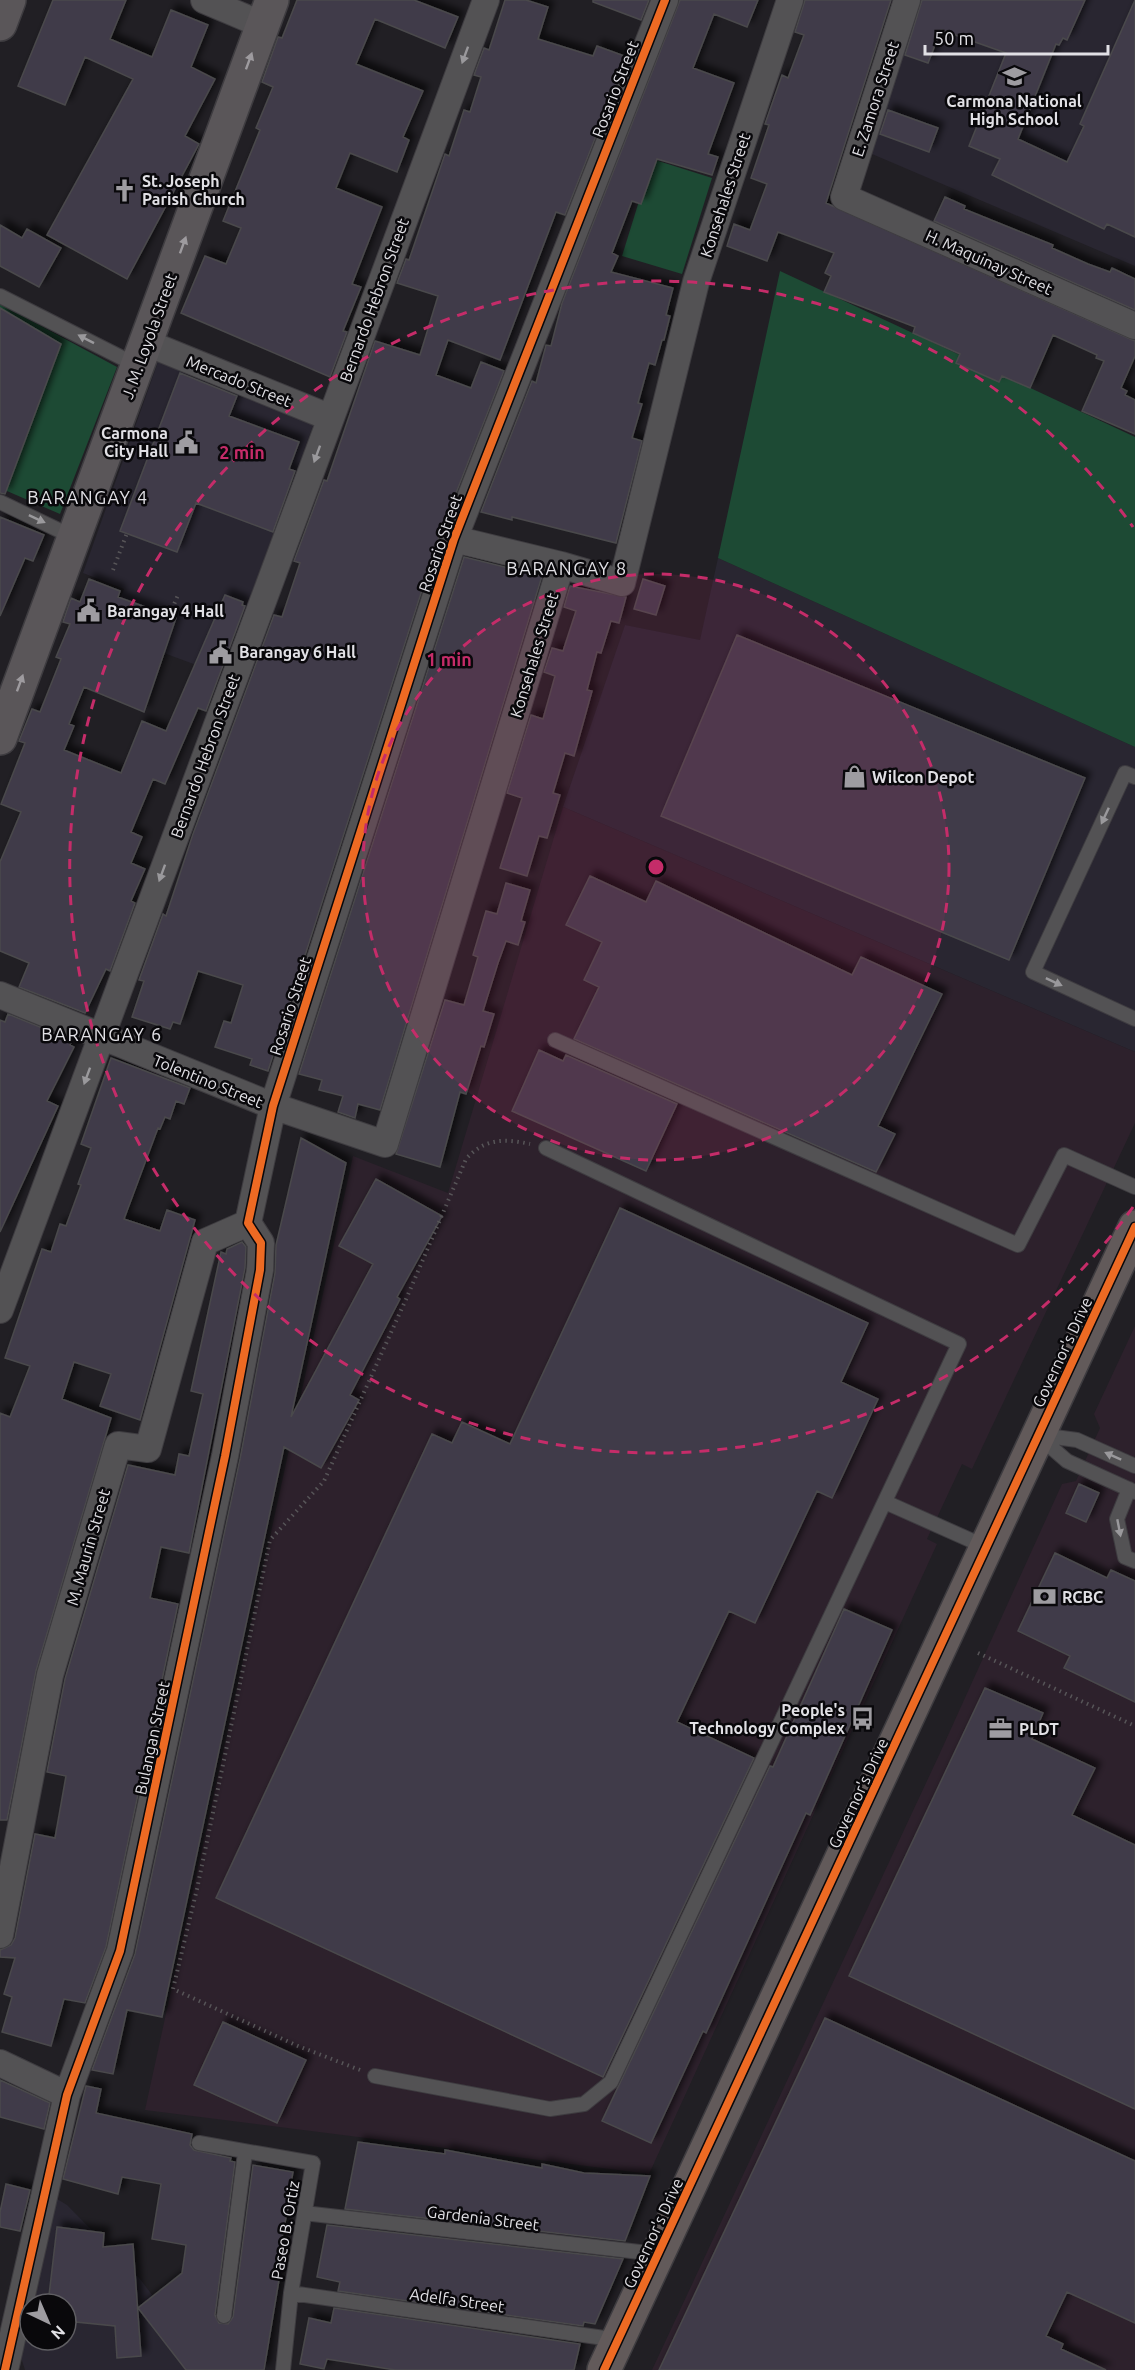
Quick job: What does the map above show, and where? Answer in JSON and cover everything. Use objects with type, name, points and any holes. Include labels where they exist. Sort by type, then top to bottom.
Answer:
[{"type":"highway","name":"Governor's Drive","points":[[604,2370],[1135,1227]]},
{"type":"main road","points":[[0,24],[9,0]]},
{"type":"main road","name":"J. M. Loyola Street","points":[[0,738],[73,537],[143,355],[267,12]]},
{"type":"street","points":[[204,0],[267,12]]},
{"type":"street","name":"Bernardo Hebron Street","points":[[0,1310],[486,0]]},
{"type":"street","name":"Rosario Street","points":[[273,1106],[454,539],[665,0]]},
{"type":"street","name":"Konsehales Street","points":[[385,1144],[561,565],[622,583],[696,282],[790,0]]},
{"type":"street","name":"E. Zamora Street","points":[[844,197],[907,0]]},
{"type":"street","name":"H. Maquinay Street","points":[[844,197],[1135,326]]},
{"type":"street","name":"Mercado Street","points":[[143,355],[331,418]]},
{"type":"street","points":[[454,539],[561,565]]},
{"type":"street","name":"Tolentino Street","points":[[0,995],[273,1106],[385,1144]]},
{"type":"street","points":[[249,1222],[273,1106]]},
{"type":"street","name":"M. Maurin Street","points":[[0,1935],[50,1675],[118,1445],[148,1449],[205,1242],[249,1222]]},
{"type":"street","name":"Bulangan Street","points":[[4,2370],[66,2096],[120,1951],[218,1490],[260,1270],[261,1243],[249,1222]]},
{"type":"street","points":[[0,2063],[66,2096]]},
{"type":"lane","name":"Mercado Street","points":[[0,296],[143,355]]},
{"type":"lane","points":[[0,502],[73,537]]},
{"type":"lane","points":[[1135,777],[1125,773],[1034,972],[1135,1019]]},
{"type":"lane","points":[[555,1040],[1018,1245],[1064,1155],[1135,1187]]},
{"type":"lane","points":[[375,2076],[550,2109],[584,2104],[611,2082],[959,1344],[546,1148]]},
{"type":"lane","points":[[1037,1435],[1077,1440],[1135,1466]]},
{"type":"lane","points":[[1037,1435],[1067,1461],[1132,1491],[1117,1518],[1125,1557],[1135,1561]]},
{"type":"lane","points":[[885,1502],[986,1547]]},
{"type":"lane","name":"Paseo B. Ortiz","points":[[199,2143],[244,2154],[313,2163],[291,2293],[283,2370]]},
{"type":"lane","points":[[224,2316],[244,2154]]},
{"type":"lane","name":"Gardenia Street","points":[[304,2213],[658,2254]]},
{"type":"lane","name":"Adelfa Street","points":[[291,2293],[618,2340]]},
{"type":"path","points":[[113,570],[127,533]]},
{"type":"path","points":[[172,609],[178,595]]},
{"type":"path","points":[[375,2076],[298,2046],[173,1989],[200,1877],[270,1540],[324,1481],[408,1297],[466,1159],[477,1147],[492,1141],[513,1140],[546,1148]]},
{"type":"path","points":[[978,1653],[1135,1726]]},
{"type":"shaded area","name":"Carmona National High School","points":[[920,0],[1135,0],[1135,266],[865,151]]},
{"type":"shaded area","points":[[158,362],[314,423],[236,635],[214,627],[199,666],[107,632],[124,589],[83,573]]},
{"type":"shaded area","name":"Wilcon Depot","points":[[718,558],[1135,747],[1135,1052],[563,807],[625,625],[700,640]]},
{"type":"shaded area","points":[[563,807],[1135,1052],[1135,1123],[972,1469],[962,1464],[927,1539],[937,1544],[649,2174],[145,2110],[353,1156],[448,1193]]},
{"type":"shaded area","points":[[1135,1326],[1135,2370],[652,2370],[940,1753],[1062,1484],[1076,1481],[1100,1428],[1094,1414]]},
{"type":"shaded area","points":[[49,2194],[67,2205],[140,2279],[209,2370],[25,2370],[19,2352],[78,2352],[78,2292],[30,2292]]},
{"type":"green space","points":[[652,159],[712,178],[682,274],[622,256]]},
{"type":"green space","points":[[780,271],[1135,437],[1135,747],[718,558]]},
{"type":"green space","points":[[0,304],[117,367],[60,514],[0,488]]},
{"type":"building","points":[[53,0],[126,0],[110,39],[152,57],[171,10],[208,25],[191,67],[215,79],[185,136],[199,144],[127,279],[47,235],[133,79],[85,57],[65,105],[18,86]]},
{"type":"building","points":[[297,0],[414,0],[458,17],[445,48],[375,19],[356,64],[423,91],[403,137],[409,140],[397,172],[350,153],[336,188],[382,207],[352,284],[361,287],[343,331],[347,332],[330,377],[181,313],[205,256],[226,264],[241,228],[223,221],[260,130],[256,128],[273,87],[262,82],[278,37],[282,38]]},
{"type":"building","points":[[505,0],[526,0],[548,7],[538,39],[593,56],[597,46],[627,57],[565,215],[556,212],[500,360],[448,340],[436,375],[471,388],[481,362],[504,371],[440,534],[268,1071],[250,1065],[252,1059],[215,1047],[224,1021],[231,1023],[243,985],[198,971],[180,1024],[173,1022],[170,1029],[132,1017],[144,981],[139,980],[163,914],[166,916],[193,834],[274,615],[282,617],[300,563],[294,561],[324,480],[327,481],[375,341],[420,355],[438,296],[397,283],[406,259],[409,260],[445,154],[449,156],[464,110],[470,112],[481,77],[474,75],[484,48],[489,50]]},
{"type":"building","points":[[593,0],[649,0],[641,20],[593,2]]},
{"type":"building","points":[[680,0],[758,0],[747,27],[714,14],[693,68],[734,83],[708,154],[718,157],[712,175],[657,159],[641,204],[632,201],[612,253],[618,256],[611,272],[673,288],[666,315],[670,316],[664,340],[662,340],[655,365],[649,363],[638,403],[642,404],[632,438],[642,441],[616,543],[512,517],[512,520],[481,512],[532,381],[536,383],[546,345],[551,346],[562,303]]},
{"type":"building","points":[[805,0],[891,0],[826,203],[1135,341],[1135,356],[1121,388],[1127,391],[1125,395],[1135,400],[1135,434],[1082,411],[1104,361],[1096,358],[1097,355],[1053,335],[1030,388],[1002,376],[999,382],[956,363],[960,354],[913,333],[915,327],[824,292],[831,276],[825,273],[834,253],[778,232],[767,261],[727,246],[734,224],[750,230],[767,184],[751,178],[769,125],[765,124],[782,75],[788,78],[804,35],[795,32]]},
{"type":"building","points":[[922,0],[1085,0],[1067,40],[1063,38],[1059,45],[1056,44],[1018,139],[1067,162],[1084,126],[1080,124],[1135,0],[1135,237],[1107,224],[1104,229],[992,175],[1000,159],[969,146],[1006,53],[941,30],[928,63],[905,55]]},
{"type":"building","points":[[888,110],[938,128],[929,152],[880,134]]},
{"type":"building","points":[[945,197],[965,206],[964,209],[1053,245],[1052,248],[1088,264],[1110,272],[1112,268],[1135,279],[1135,310],[934,221]]},
{"type":"building","points":[[0,225],[22,238],[27,229],[61,248],[39,287],[0,266]]},
{"type":"building","points":[[0,308],[61,344],[5,494],[0,493]]},
{"type":"building","points":[[180,373],[237,396],[229,416],[299,442],[289,469],[295,471],[273,532],[196,503],[177,552],[120,531]]},
{"type":"building","points":[[0,517],[44,535],[33,561],[25,558],[0,616]]},
{"type":"building","points":[[464,557],[542,576],[380,1110],[358,1104],[355,1118],[338,1112],[343,1096],[319,1090],[322,1080],[299,1074]]},
{"type":"building","points":[[89,579],[120,591],[118,597],[176,618],[144,712],[84,687],[69,724],[74,726],[64,750],[121,773],[142,721],[166,731],[225,595],[243,602],[242,605],[245,606],[206,711],[198,708],[165,784],[153,779],[131,832],[142,837],[131,863],[145,869],[131,901],[135,903],[110,971],[106,969],[85,1013],[19,987],[29,963],[0,951],[0,862],[21,812],[1,804],[25,743],[19,741],[32,709],[40,712],[61,659],[56,657],[70,624],[63,622],[71,598],[80,602]]},
{"type":"building","points":[[643,579],[665,586],[656,615],[634,609]]},
{"type":"building","points":[[570,586],[626,597],[619,623],[611,621],[601,653],[597,652],[587,690],[592,691],[574,756],[565,753],[553,793],[560,795],[547,838],[539,836],[527,876],[500,868],[522,798],[507,793],[531,715],[543,719],[555,676],[544,672],[552,648],[563,651],[576,611],[564,607]]},
{"type":"building","points":[[737,635],[1085,778],[1009,960],[661,816]]},
{"type":"building","points":[[590,876],[646,902],[656,881],[852,975],[861,957],[942,994],[878,1126],[895,1134],[876,1172],[574,1039],[599,987],[584,980],[602,942],[566,925]]},
{"type":"building","points":[[506,883],[530,890],[521,921],[525,922],[518,945],[506,941],[498,963],[483,1011],[494,1014],[466,1094],[460,1092],[440,1167],[396,1154],[445,1000],[464,1005],[478,957],[473,955],[486,911],[497,914]]},
{"type":"building","points":[[8,1014],[72,1040],[70,1045],[74,1047],[47,1101],[58,1106],[0,1232],[0,1020],[5,1022]]},
{"type":"building","points":[[539,1050],[563,1061],[566,1055],[677,1104],[646,1171],[512,1111]]},
{"type":"building","points":[[111,1058],[190,1088],[184,1104],[176,1101],[170,1119],[165,1117],[160,1129],[158,1128],[124,1219],[160,1231],[167,1210],[195,1220],[140,1420],[100,1406],[111,1374],[74,1362],[62,1399],[111,1418],[36,1671],[7,1820],[0,1820],[0,1413],[10,1417],[30,1366],[5,1358],[42,1249],[51,1252],[60,1224],[66,1226],[81,1185],[78,1184],[91,1148],[81,1144]]},
{"type":"building","points":[[301,1138],[346,1163],[291,1417],[373,1264],[339,1246],[376,1179],[442,1216],[397,1297],[400,1299],[350,1395],[359,1400],[321,1468],[284,1447],[162,2017],[127,2010],[113,2074],[92,2070],[135,1954],[240,1459],[275,1273],[276,1245]]},
{"type":"building","points":[[620,1208],[868,1323],[841,1382],[878,1399],[832,1498],[817,1491],[755,1623],[729,1611],[677,1722],[754,1758],[603,2077],[216,1898],[432,1434],[452,1443],[462,1422],[510,1444]]},
{"type":"building","points":[[242,1242],[246,1247],[245,1268],[189,1553],[161,1547],[150,1598],[178,1604],[106,1947],[85,2003],[64,1999],[51,2046],[2,2032],[12,1997],[4,1994],[15,1958],[0,1957],[0,1950],[11,1945],[15,1938],[35,1834],[55,1838],[66,1776],[47,1772],[65,1679],[128,1465],[175,1475],[179,1454],[189,1456],[203,1394],[191,1391],[221,1252],[226,1254],[227,1249]]},
{"type":"building","points":[[1079,1484],[1099,1493],[1086,1522],[1066,1513]]},
{"type":"building","points":[[1055,1553],[1107,1578],[1111,1570],[1135,1581],[1135,1702],[1064,1668],[1070,1656],[1018,1631]]},
{"type":"building","points":[[844,1609],[892,1630],[810,1815],[806,1813],[706,2033],[703,2031],[651,2143],[602,2121],[770,1766],[773,1767]]},
{"type":"building","points":[[985,1688],[1043,1713],[1032,1739],[1095,1768],[1072,1815],[1135,1845],[1135,2109],[849,1976]]},
{"type":"building","points":[[825,2018],[1135,2161],[1135,2323],[1067,2292],[1046,2336],[1063,2344],[1061,2349],[1106,2370],[659,2370]]},
{"type":"building","points":[[223,2022],[306,2060],[277,2123],[194,2085]]},
{"type":"building","points":[[0,2080],[50,2103],[44,2129],[0,2117]]},
{"type":"building","points":[[86,2086],[101,2089],[96,2113],[192,2134],[190,2145],[194,2150],[231,2158],[230,2161],[235,2162],[215,2315],[219,2323],[228,2324],[233,2317],[253,2165],[293,2172],[276,2267],[281,2268],[264,2370],[186,2370],[138,2308],[182,2273],[186,2245],[152,2239],[161,2184],[122,2177],[118,2194],[63,2179]]},
{"type":"building","points":[[358,2142],[445,2154],[445,2150],[542,2168],[542,2164],[584,2173],[650,2176],[625,2241],[345,2209]]},
{"type":"building","points":[[6,2184],[30,2190],[20,2231],[0,2227],[0,2212]]},
{"type":"building","points":[[327,2225],[623,2259],[595,2324],[584,2322],[583,2326],[338,2291],[340,2282],[317,2277]]},
{"type":"building","points":[[57,2227],[104,2233],[103,2247],[133,2244],[141,2356],[117,2358],[115,2326],[78,2322],[78,2292],[49,2292]]},
{"type":"building","points":[[334,2308],[580,2344],[574,2370],[395,2370],[327,2359],[324,2369],[300,2364],[309,2318],[331,2323]]},
{"type":"cycle path","points":[[5,2370],[67,2095],[120,1951],[225,1456],[260,1270],[261,1243],[248,1223],[273,1106],[454,539],[665,0]]},
{"type":"cycle path","points":[[604,2370],[1135,1227]]},
{"type":"place","name":"Carmona National High School","points":[[1014,76]]},
{"type":"place","name":"St. Joseph Parish Church","points":[[124,190]]},
{"type":"place","name":"Carmona City Hall","points":[[186,442]]},
{"type":"place","name":"Barangay 4 Hall","points":[[89,611]]},
{"type":"place","name":"Barangay 6 Hall","points":[[221,652]]},
{"type":"place","name":"Wilcon Depot","points":[[854,777]]},
{"type":"place","name":"RCBC","points":[[1044,1597]]},
{"type":"place","name":"People's Technology Complex","points":[[863,1719]]},
{"type":"place","name":"PLDT","points":[[1001,1729]]},
{"type":"district","name":"BARANGAY 4","points":[[88,498]]},
{"type":"district","name":"BARANGAY 8","points":[[567,569]]},
{"type":"district","name":"BARANGAY 6","points":[[102,1035]]}]
